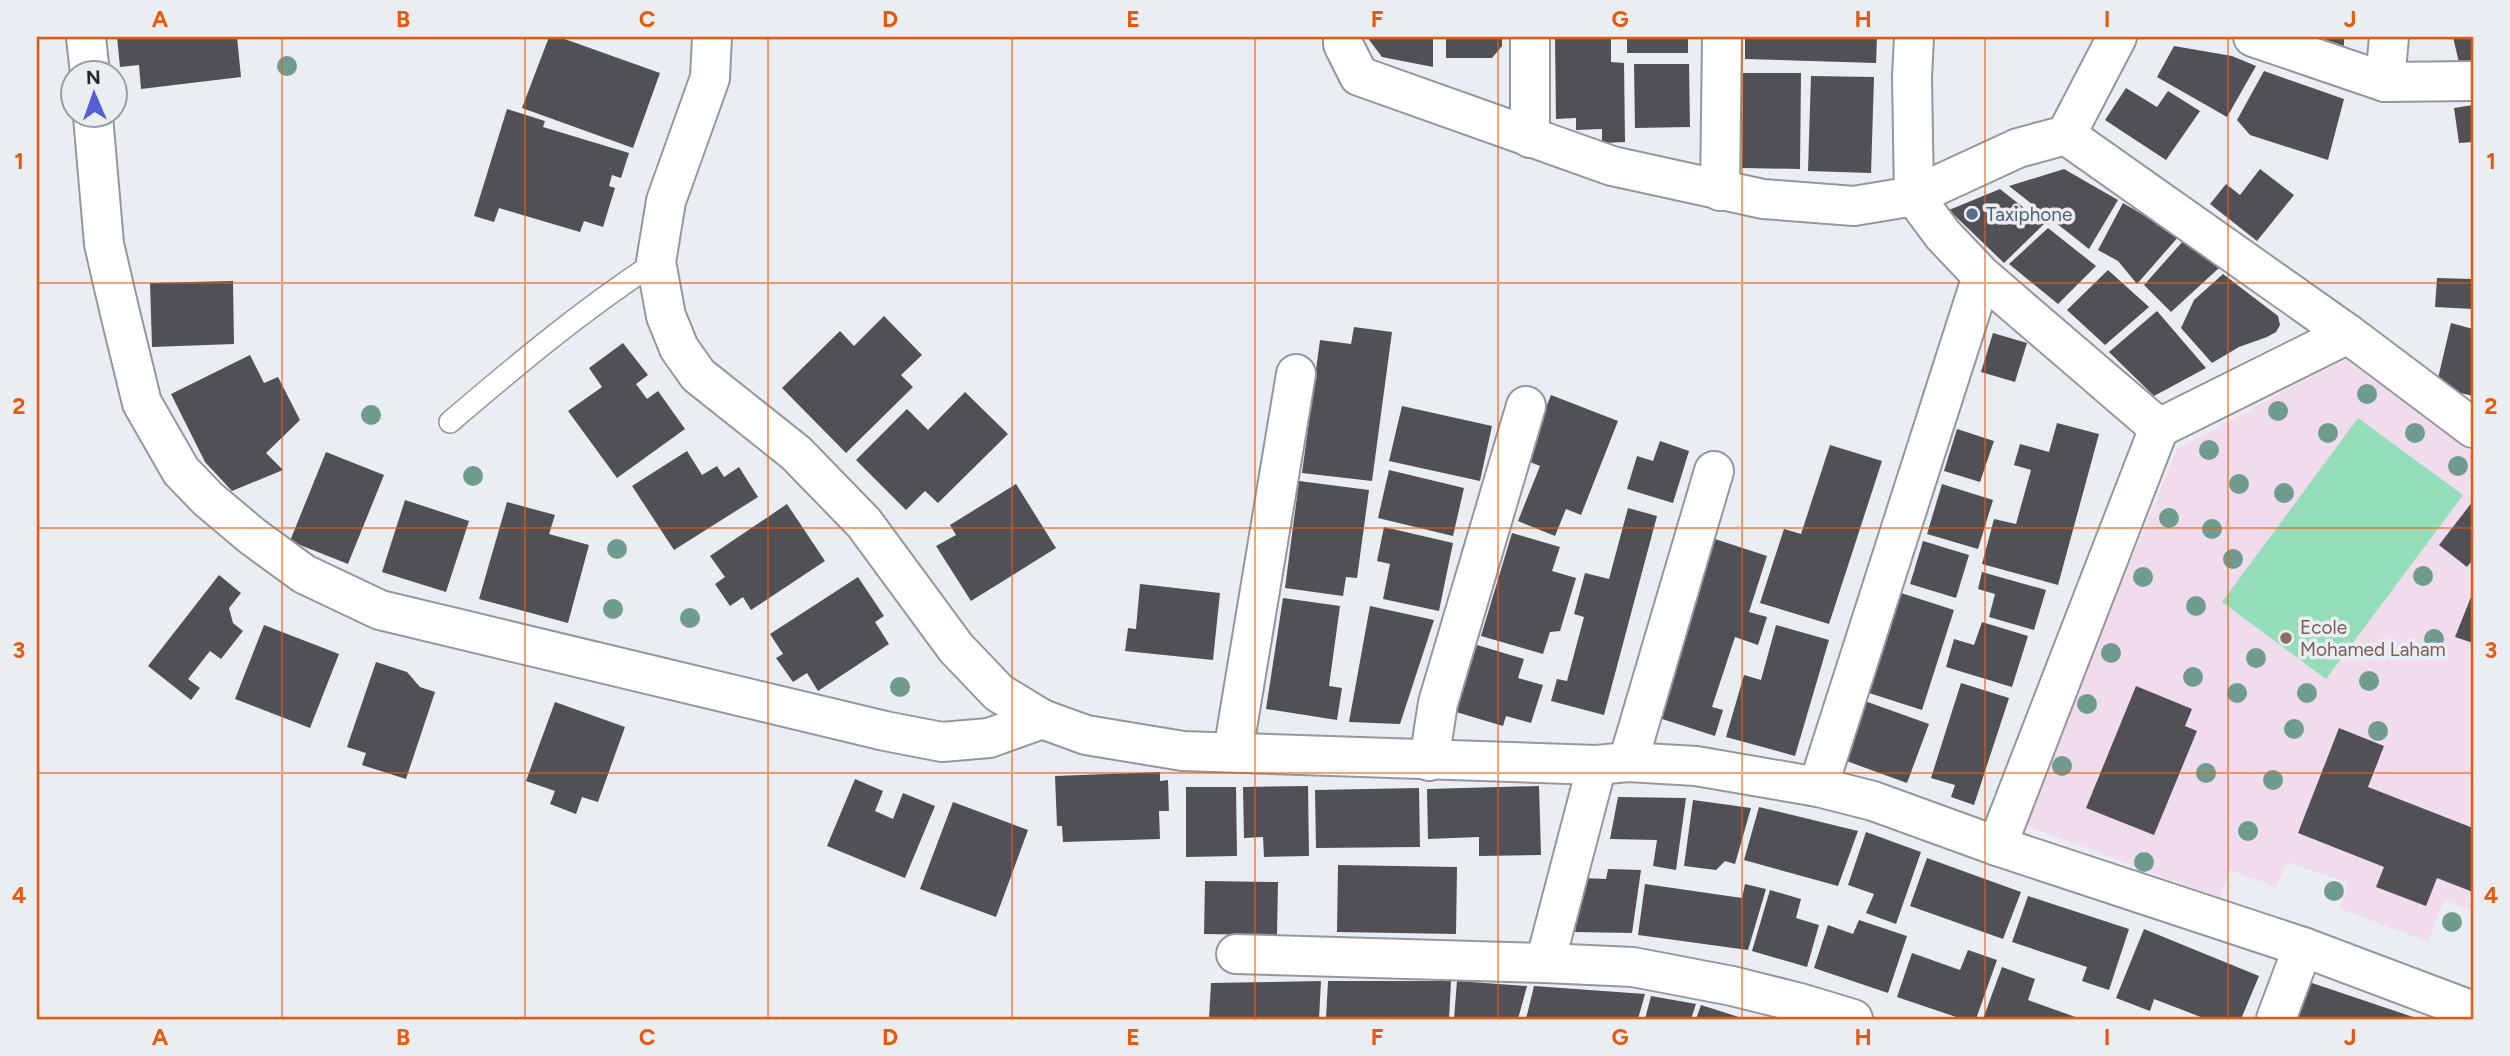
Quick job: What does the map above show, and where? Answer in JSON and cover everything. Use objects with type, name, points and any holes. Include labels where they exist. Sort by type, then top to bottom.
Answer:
[{"type":"street","points":[[86,37],[88,60]]},
{"type":"street","points":[[712,37],[710,78],[666,201],[656,262],[666,316],[679,348],[698,375],[796,453],[864,523],[956,648],[999,693],[1042,719],[1086,735],[1183,751],[1429,761],[1696,766],[1818,787],[1873,801],[1997,846],[2303,947],[2473,1011]]},
{"type":"street","points":[[1343,37],[1343,44],[1359,76],[1612,166],[1763,199],[1854,206],[1914,196],[2018,148],[2066,135],[2117,37]]},
{"type":"street","points":[[1530,37],[1530,138]]},
{"type":"street","points":[[1720,191],[1723,37]]},
{"type":"street","points":[[1914,37],[1914,196],[1943,235],[1982,276],[2159,428]]},
{"type":"street","points":[[2253,37],[2385,82],[2473,81]]},
{"type":"street","points":[[2385,82],[2389,37]]},
{"type":"street","points":[[94,130],[104,244],[142,403],[181,471],[208,499],[252,536],[304,574],[380,610],[659,678],[942,742],[989,738],[1042,719]]},
{"type":"street","points":[[2066,135],[2348,334],[2473,428]]},
{"type":"street","points":[[1818,787],[1982,276]]},
{"type":"street","points":[[1997,846],[2159,428],[2348,334]]},
{"type":"street","points":[[1233,752],[1296,374]]},
{"type":"street","points":[[1429,761],[1438,704],[1525,406]]},
{"type":"street","points":[[1545,963],[1714,471]]},
{"type":"street","points":[[2276,1019],[2303,947]]},
{"type":"street","points":[[1236,954],[1633,967],[1732,985],[1853,1019]]},
{"type":"lane","points":[[450,422],[598,300],[656,262]]},
{"type":"shaded area","name":"Ecole Mohamed Laham","points":[[2345,359],[2473,453],[2473,911],[2444,900],[2428,942],[2339,908],[2348,883],[2287,862],[2276,887],[2230,870],[2220,898],[2022,824],[2177,449]]},
{"type":"green space","points":[[2358,418],[2463,495],[2326,679],[2222,602]]},
{"type":"building","points":[[117,37],[237,37],[241,77],[141,89],[139,65],[130,66],[130,60],[119,60]]},
{"type":"building","points":[[549,37],[559,37],[660,73],[633,148],[522,108]]},
{"type":"building","points":[[1367,37],[1433,37],[1433,67],[1382,57]]},
{"type":"building","points":[[1446,37],[1502,37],[1502,46],[1492,58],[1446,58]]},
{"type":"building","points":[[1555,37],[1611,37],[1611,62],[1624,63],[1625,142],[1602,143],[1602,129],[1576,130],[1576,118],[1556,119]]},
{"type":"building","points":[[1627,37],[1688,37],[1688,53],[1627,53]]},
{"type":"building","points":[[1745,37],[1877,37],[1876,63],[1745,59]]},
{"type":"building","points":[[2318,37],[2344,37],[2344,46]]},
{"type":"building","points":[[2453,37],[2473,37],[2473,64],[2460,67]]},
{"type":"building","points":[[2174,46],[2232,56],[2256,66],[2227,117],[2157,77]]},
{"type":"building","points":[[1634,64],[1689,64],[1690,127],[1635,128]]},
{"type":"building","points":[[2264,71],[2344,99],[2328,160],[2250,135],[2237,120]]},
{"type":"building","points":[[1743,73],[1801,73],[1800,169],[1742,168]]},
{"type":"building","points":[[1811,76],[1874,77],[1871,173],[1808,171]]},
{"type":"building","points":[[2126,88],[2157,107],[2168,91],[2200,111],[2166,160],[2105,120]]},
{"type":"building","points":[[2473,105],[2473,142],[2459,143],[2454,108]]},
{"type":"building","points":[[507,109],[545,121],[543,127],[629,153],[621,178],[612,175],[609,186],[615,188],[603,227],[584,221],[580,232],[499,208],[494,222],[474,216]]},
{"type":"building","points":[[2064,169],[2118,200],[2089,249],[2009,186]]},
{"type":"building","points":[[2260,169],[2294,195],[2257,241],[2210,204],[2226,184],[2240,195]]},
{"type":"building","points":[[2000,189],[2044,224],[2004,263],[1949,210]]},
{"type":"building","points":[[2123,203],[2179,236],[2137,284],[2118,261],[2098,250]]},
{"type":"building","points":[[2048,228],[2096,266],[2058,304],[2009,264]]},
{"type":"building","points":[[2184,240],[2219,268],[2171,312],[2144,285]]},
{"type":"building","points":[[2108,270],[2149,307],[2105,345],[2067,310]]},
{"type":"building","points":[[2223,274],[2278,316],[2280,325],[2276,332],[2239,347],[2212,363],[2181,328],[2194,300]]},
{"type":"building","points":[[2437,278],[2473,279],[2473,309],[2435,307]]},
{"type":"building","points":[[233,281],[234,344],[152,347],[150,283]]},
{"type":"building","points":[[2157,311],[2206,368],[2154,396],[2109,352]]},
{"type":"building","points":[[884,316],[922,355],[901,375],[913,387],[846,453],[782,388],[840,331],[854,346]]},
{"type":"building","points":[[2451,323],[2473,329],[2473,396],[2436,387]]},
{"type":"building","points":[[1354,327],[1392,332],[1372,481],[1302,473],[1320,340],[1351,344]]},
{"type":"building","points":[[1993,333],[2027,343],[2015,382],[1981,372]]},
{"type":"building","points":[[623,343],[648,375],[636,384],[647,399],[658,391],[685,429],[617,478],[568,411],[602,387],[589,368]]},
{"type":"building","points":[[250,355],[264,383],[278,377],[300,420],[266,453],[283,470],[232,491],[205,462],[171,394]]},
{"type":"building","points":[[965,392],[1008,434],[938,503],[925,491],[906,510],[856,460],[907,409],[928,430]]},
{"type":"building","points":[[1551,395],[1618,421],[1581,515],[1566,509],[1555,536],[1518,521],[1540,466],[1525,460]]},
{"type":"building","points":[[1402,406],[1492,426],[1480,481],[1389,461]]},
{"type":"building","points":[[2057,423],[2099,434],[2058,585],[1982,564],[1994,519],[2016,524],[2031,470],[2014,465],[2020,444],[2049,452]]},
{"type":"building","points":[[1957,429],[1994,441],[1980,482],[1944,471]]},
{"type":"building","points":[[1660,441],[1689,451],[1673,503],[1627,489],[1637,456],[1653,461]]},
{"type":"building","points":[[1830,445],[1882,461],[1829,624],[1760,603],[1784,529],[1801,534]]},
{"type":"building","points":[[687,451],[702,475],[717,466],[724,477],[739,467],[758,497],[674,550],[632,486]]},
{"type":"building","points":[[326,452],[384,475],[348,564],[290,541]]},
{"type":"building","points":[[1389,470],[1464,488],[1453,536],[1378,518]]},
{"type":"building","points":[[1299,481],[1369,490],[1357,578],[1346,577],[1343,596],[1285,588]]},
{"type":"building","points":[[1016,484],[1056,548],[971,601],[936,546],[956,535],[950,525]]},
{"type":"building","points":[[1942,484],[1993,500],[1978,549],[1927,534]]},
{"type":"building","points":[[405,500],[469,521],[446,592],[382,572]]},
{"type":"building","points":[[2473,501],[2473,559],[2467,567],[2439,545]]},
{"type":"building","points":[[507,502],[555,515],[549,534],[589,545],[568,623],[479,599]]},
{"type":"building","points":[[787,504],[825,561],[751,610],[743,597],[730,606],[715,584],[725,577],[710,556]]},
{"type":"building","points":[[1628,508],[1657,516],[1604,715],[1551,701],[1557,679],[1567,681],[1584,617],[1574,614],[1585,573],[1609,579]]},
{"type":"building","points":[[1384,527],[1453,543],[1439,611],[1383,599],[1390,564],[1377,561]]},
{"type":"building","points":[[1512,533],[1560,547],[1552,571],[1576,578],[1560,631],[1550,632],[1543,654],[1481,636]]},
{"type":"building","points":[[1715,539],[1767,556],[1749,612],[1767,617],[1758,645],[1735,637],[1712,707],[1723,710],[1715,736],[1656,717]]},
{"type":"building","points":[[1923,541],[1969,555],[1956,598],[1910,584]]},
{"type":"building","points":[[1982,572],[2046,590],[2034,630],[1989,617],[1995,594],[1978,589]]},
{"type":"building","points":[[219,575],[241,593],[229,608],[233,623],[243,631],[221,659],[210,651],[188,679],[200,688],[191,700],[148,666]]},
{"type":"building","points":[[858,577],[884,616],[875,622],[889,644],[818,691],[807,673],[793,682],[776,658],[783,654],[770,634]]},
{"type":"building","points":[[1140,584],[1220,593],[1213,660],[1125,651],[1128,628],[1136,629]]},
{"type":"building","points":[[2473,592],[2473,643],[2455,637]]},
{"type":"building","points":[[1901,593],[1954,610],[1922,710],[1869,693]]},
{"type":"building","points":[[1283,598],[1340,606],[1329,686],[1342,688],[1337,720],[1266,709]]},
{"type":"building","points":[[1370,606],[1434,620],[1400,724],[1349,722]]},
{"type":"building","points":[[1982,622],[2028,636],[2012,687],[1946,667],[1954,639],[1974,645]]},
{"type":"building","points":[[264,625],[339,654],[310,728],[235,699]]},
{"type":"building","points":[[1776,625],[1829,640],[1795,756],[1726,737],[1744,675],[1761,680]]},
{"type":"building","points":[[1477,645],[1524,659],[1518,678],[1543,685],[1531,723],[1506,716],[1503,726],[1456,712]]},
{"type":"building","points":[[376,662],[407,672],[420,687],[435,692],[406,779],[362,765],[366,753],[347,747]]},
{"type":"building","points":[[1961,683],[2009,698],[1974,805],[1951,797],[1955,785],[1931,778]]},
{"type":"building","points":[[2136,686],[2192,709],[2185,726],[2197,731],[2154,835],[2086,808]]},
{"type":"building","points":[[1862,700],[1929,724],[1907,783],[1841,759]]},
{"type":"building","points":[[555,702],[625,727],[598,802],[582,797],[576,814],[550,804],[555,791],[526,781]]},
{"type":"building","points":[[2339,728],[2384,746],[2368,787],[2473,828],[2473,892],[2437,878],[2426,906],[2376,887],[2384,867],[2298,833]]},
{"type":"building","points":[[1160,772],[1160,781],[1168,780],[1169,811],[1159,811],[1160,839],[1063,842],[1062,826],[1057,826],[1055,776]]},
{"type":"building","points":[[855,779],[883,791],[875,811],[893,819],[903,793],[935,806],[905,878],[827,846]]},
{"type":"building","points":[[1308,786],[1309,856],[1264,857],[1263,837],[1244,838],[1243,787]]},
{"type":"building","points":[[1539,786],[1541,855],[1479,856],[1479,837],[1428,839],[1427,789]]},
{"type":"building","points":[[1186,787],[1236,787],[1237,856],[1186,857]]},
{"type":"building","points":[[1419,788],[1420,847],[1316,848],[1315,790]]},
{"type":"building","points":[[1618,797],[1686,798],[1676,870],[1653,866],[1657,840],[1610,839]]},
{"type":"building","points":[[1693,800],[1751,808],[1735,864],[1725,861],[1716,870],[1684,866]]},
{"type":"building","points":[[953,802],[1028,830],[996,917],[920,889]]},
{"type":"building","points":[[1759,807],[1858,831],[1838,886],[1744,860]]},
{"type":"building","points":[[1866,832],[1921,852],[1896,924],[1866,913],[1874,894],[1848,885]]},
{"type":"building","points":[[1927,858],[2021,892],[2003,939],[1910,906]]},
{"type":"building","points":[[1338,865],[1457,867],[1456,934],[1337,932]]},
{"type":"building","points":[[1608,869],[1641,870],[1632,933],[1575,932],[1583,878],[1606,879]]},
{"type":"building","points":[[1205,881],[1278,882],[1277,935],[1204,934]]},
{"type":"building","points":[[1645,884],[1742,898],[1745,884],[1766,889],[1748,950],[1638,935]]},
{"type":"building","points":[[1770,890],[1801,899],[1796,918],[1819,925],[1807,967],[1752,951]]},
{"type":"building","points":[[2028,896],[2129,929],[2109,990],[2082,981],[2087,967],[2012,942]]},
{"type":"building","points":[[1859,920],[1907,936],[1888,993],[1814,968],[1828,925],[1853,934]]},
{"type":"building","points":[[2144,929],[2259,976],[2241,1019],[2206,1019],[2154,999],[2150,1011],[2116,998]]},
{"type":"building","points":[[1968,950],[1997,960],[1976,1019],[1962,1019],[1897,997],[1912,953],[1960,970]]},
{"type":"building","points":[[2002,967],[2035,979],[2028,1000],[2081,1019],[1983,1019]]},
{"type":"building","points":[[1321,981],[1319,1019],[1209,1019],[1211,983]]},
{"type":"building","points":[[1328,981],[1451,981],[1449,1019],[1326,1019]]},
{"type":"building","points":[[1457,981],[1527,986],[1518,1019],[1454,1019]]},
{"type":"building","points":[[2309,982],[2419,1019],[2297,1019]]},
{"type":"building","points":[[1534,986],[1645,994],[1638,1019],[1526,1019]]},
{"type":"building","points":[[1651,996],[1696,1004],[1691,1019],[1645,1019]]},
{"type":"building","points":[[1701,1005],[1745,1019],[1696,1019]]},
{"type":"place","name":"Taxiphone","points":[[1972,214]]},
{"type":"place","name":"Ecole Mohamed Laham","points":[[2286,638]]}]
